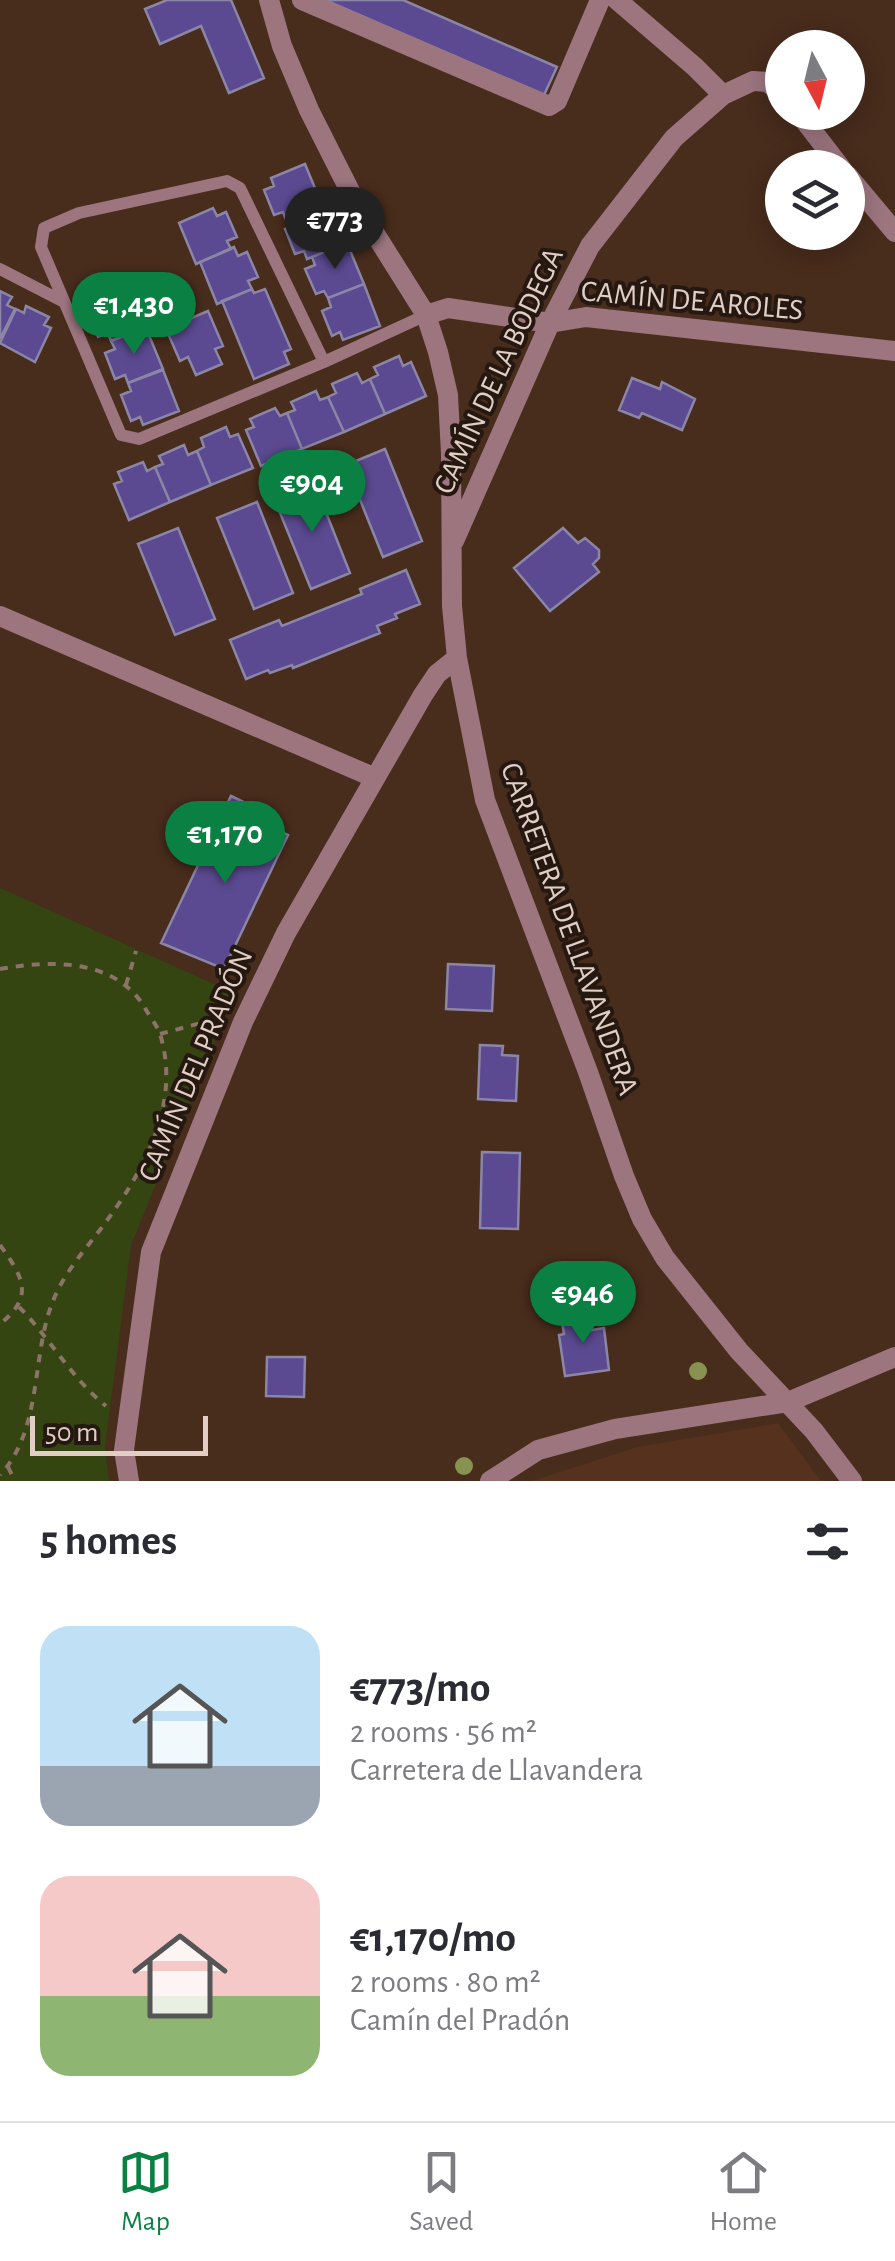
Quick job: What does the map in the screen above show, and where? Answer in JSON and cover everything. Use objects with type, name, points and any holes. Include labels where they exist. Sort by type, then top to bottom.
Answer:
[{"type":"street","name":"CARRETERA DE LLAVANDERA","points":[[269,0],[274,24],[309,110],[357,204],[426,316],[448,396],[456,658],[485,800],[636,1205],[665,1258],[739,1351],[788,1402],[852,1481]]},
{"type":"street","points":[[274,24],[285,0]]},
{"type":"street","points":[[302,0],[549,106],[557,101],[600,0]]},
{"type":"street","points":[[617,0],[723,95]]},
{"type":"street","name":"CAMÍN DE LA BODEGA","points":[[451,547],[550,323],[590,246],[674,138],[723,95],[753,81],[765,82]]},
{"type":"street","points":[[812,130],[827,150]]},
{"type":"street","points":[[865,196],[895,232]]},
{"type":"street","name":"CAMÍN DE AROLES","points":[[426,316],[448,308],[550,323],[586,317],[895,351]]},
{"type":"street","points":[[0,616],[373,777]]},
{"type":"street","name":"CAMÍN DEL PRADÓN","points":[[129,1481],[124,1450],[151,1252],[244,1022],[286,933],[422,695],[437,674],[456,658]]},
{"type":"street","points":[[490,1481],[538,1450],[614,1429],[788,1402],[895,1357]]},
{"type":"lane","points":[[324,362],[240,188],[228,182],[79,214],[44,228],[41,246],[121,435],[139,438],[324,362],[426,316]]},
{"type":"lane","points":[[0,269],[64,302]]},
{"type":"path","points":[[126,986],[136,951]]},
{"type":"path","points":[[0,968],[34,963],[75,965],[112,976],[126,986],[138,997],[160,1034],[164,1108],[136,1178],[54,1296],[29,1412],[8,1466],[0,1475]]},
{"type":"path","points":[[160,1034],[226,1016],[244,1022]]},
{"type":"path","points":[[0,1246],[13,1264],[23,1291],[19,1307],[0,1324]]},
{"type":"path","points":[[19,1307],[44,1331],[94,1397],[115,1413],[128,1415]]},
{"type":"path","points":[[8,1466],[15,1481]]},
{"type":"shaded area","points":[[778,1423],[821,1481],[532,1481],[637,1447]]},
{"type":"green space","points":[[0,888],[234,993],[131,1245],[105,1447],[109,1481],[0,1481]]},
{"type":"building","points":[[167,0],[231,0],[264,78],[229,93],[201,26],[160,44],[145,9]]},
{"type":"building","points":[[325,0],[403,0],[557,67],[544,95]]},
{"type":"building","points":[[305,164],[322,205],[286,220],[283,212],[274,215],[264,190],[274,186],[271,178]]},
{"type":"building","points":[[326,203],[344,244],[307,259],[304,251],[295,254],[285,229],[295,225],[292,217]]},
{"type":"building","points":[[213,208],[217,216],[226,212],[237,237],[227,241],[231,249],[196,264],[179,223]]},
{"type":"building","points":[[347,243],[364,284],[328,298],[324,291],[316,294],[305,269],[315,265],[312,257]]},
{"type":"building","points":[[234,247],[238,256],[247,252],[258,277],[248,281],[252,289],[217,304],[200,262]]},
{"type":"building","points":[[364,284],[380,326],[343,340],[340,332],[332,336],[322,311],[331,307],[328,298]]},
{"type":"building","points":[[130,285],[146,327],[111,341],[108,333],[98,337],[88,312],[98,308],[95,299]]},
{"type":"building","points":[[252,289],[254,293],[265,289],[291,349],[284,352],[289,364],[254,379],[222,301]]},
{"type":"building","points":[[0,291],[12,297],[7,305],[15,309],[0,339]]},
{"type":"building","points":[[26,306],[49,317],[44,325],[51,328],[35,362],[0,343],[16,309],[24,313]]},
{"type":"building","points":[[208,311],[223,346],[215,349],[222,364],[196,375],[188,357],[180,361],[166,329]]},
{"type":"building","points":[[146,328],[163,369],[128,383],[125,375],[115,379],[105,353],[115,349],[111,341]]},
{"type":"building","points":[[399,356],[403,366],[411,362],[426,396],[385,414],[370,379],[378,375],[374,367]]},
{"type":"building","points":[[163,370],[179,411],[143,425],[140,417],[131,421],[121,395],[131,391],[128,383]]},
{"type":"building","points":[[357,373],[362,383],[370,379],[385,414],[344,432],[328,397],[336,393],[332,384]]},
{"type":"building","points":[[632,378],[660,389],[662,382],[695,399],[682,430],[642,413],[639,418],[619,410]]},
{"type":"building","points":[[316,391],[320,400],[328,397],[344,432],[302,449],[287,413],[295,410],[291,402]]},
{"type":"building","points":[[275,408],[280,416],[287,413],[302,449],[261,466],[246,430],[254,427],[250,419]]},
{"type":"building","points":[[226,427],[230,437],[238,434],[253,468],[211,485],[197,451],[204,447],[201,438]]},
{"type":"building","points":[[184,445],[188,455],[197,451],[211,485],[170,502],[155,467],[163,464],[159,456]]},
{"type":"building","points":[[385,449],[422,541],[383,557],[346,465]]},
{"type":"building","points":[[143,462],[147,471],[155,467],[170,502],[129,520],[114,484],[122,481],[118,472]]},
{"type":"building","points":[[314,482],[350,573],[311,589],[274,498]]},
{"type":"building","points":[[257,502],[293,593],[254,609],[217,518]]},
{"type":"building","points":[[178,528],[215,619],[175,635],[138,544]]},
{"type":"building","points":[[563,528],[578,543],[585,538],[599,550],[599,558],[593,564],[599,572],[550,611],[514,568]]},
{"type":"building","points":[[406,570],[420,604],[377,626],[380,633],[293,668],[292,665],[270,673],[268,670],[246,679],[230,640],[279,620],[282,626],[362,594],[360,589]]},
{"type":"building","points":[[231,796],[256,808],[251,817],[288,835],[224,969],[161,943]]},
{"type":"building","points":[[448,964],[494,966],[492,1011],[446,1009]]},
{"type":"building","points":[[480,1045],[503,1046],[502,1055],[518,1056],[516,1101],[478,1099]]},
{"type":"building","points":[[482,1152],[520,1153],[518,1229],[480,1228]]},
{"type":"building","points":[[590,1312],[592,1330],[604,1328],[609,1370],[565,1376],[559,1335],[564,1334],[561,1316]]},
{"type":"building","points":[[267,1357],[305,1357],[304,1397],[266,1396]]}]
